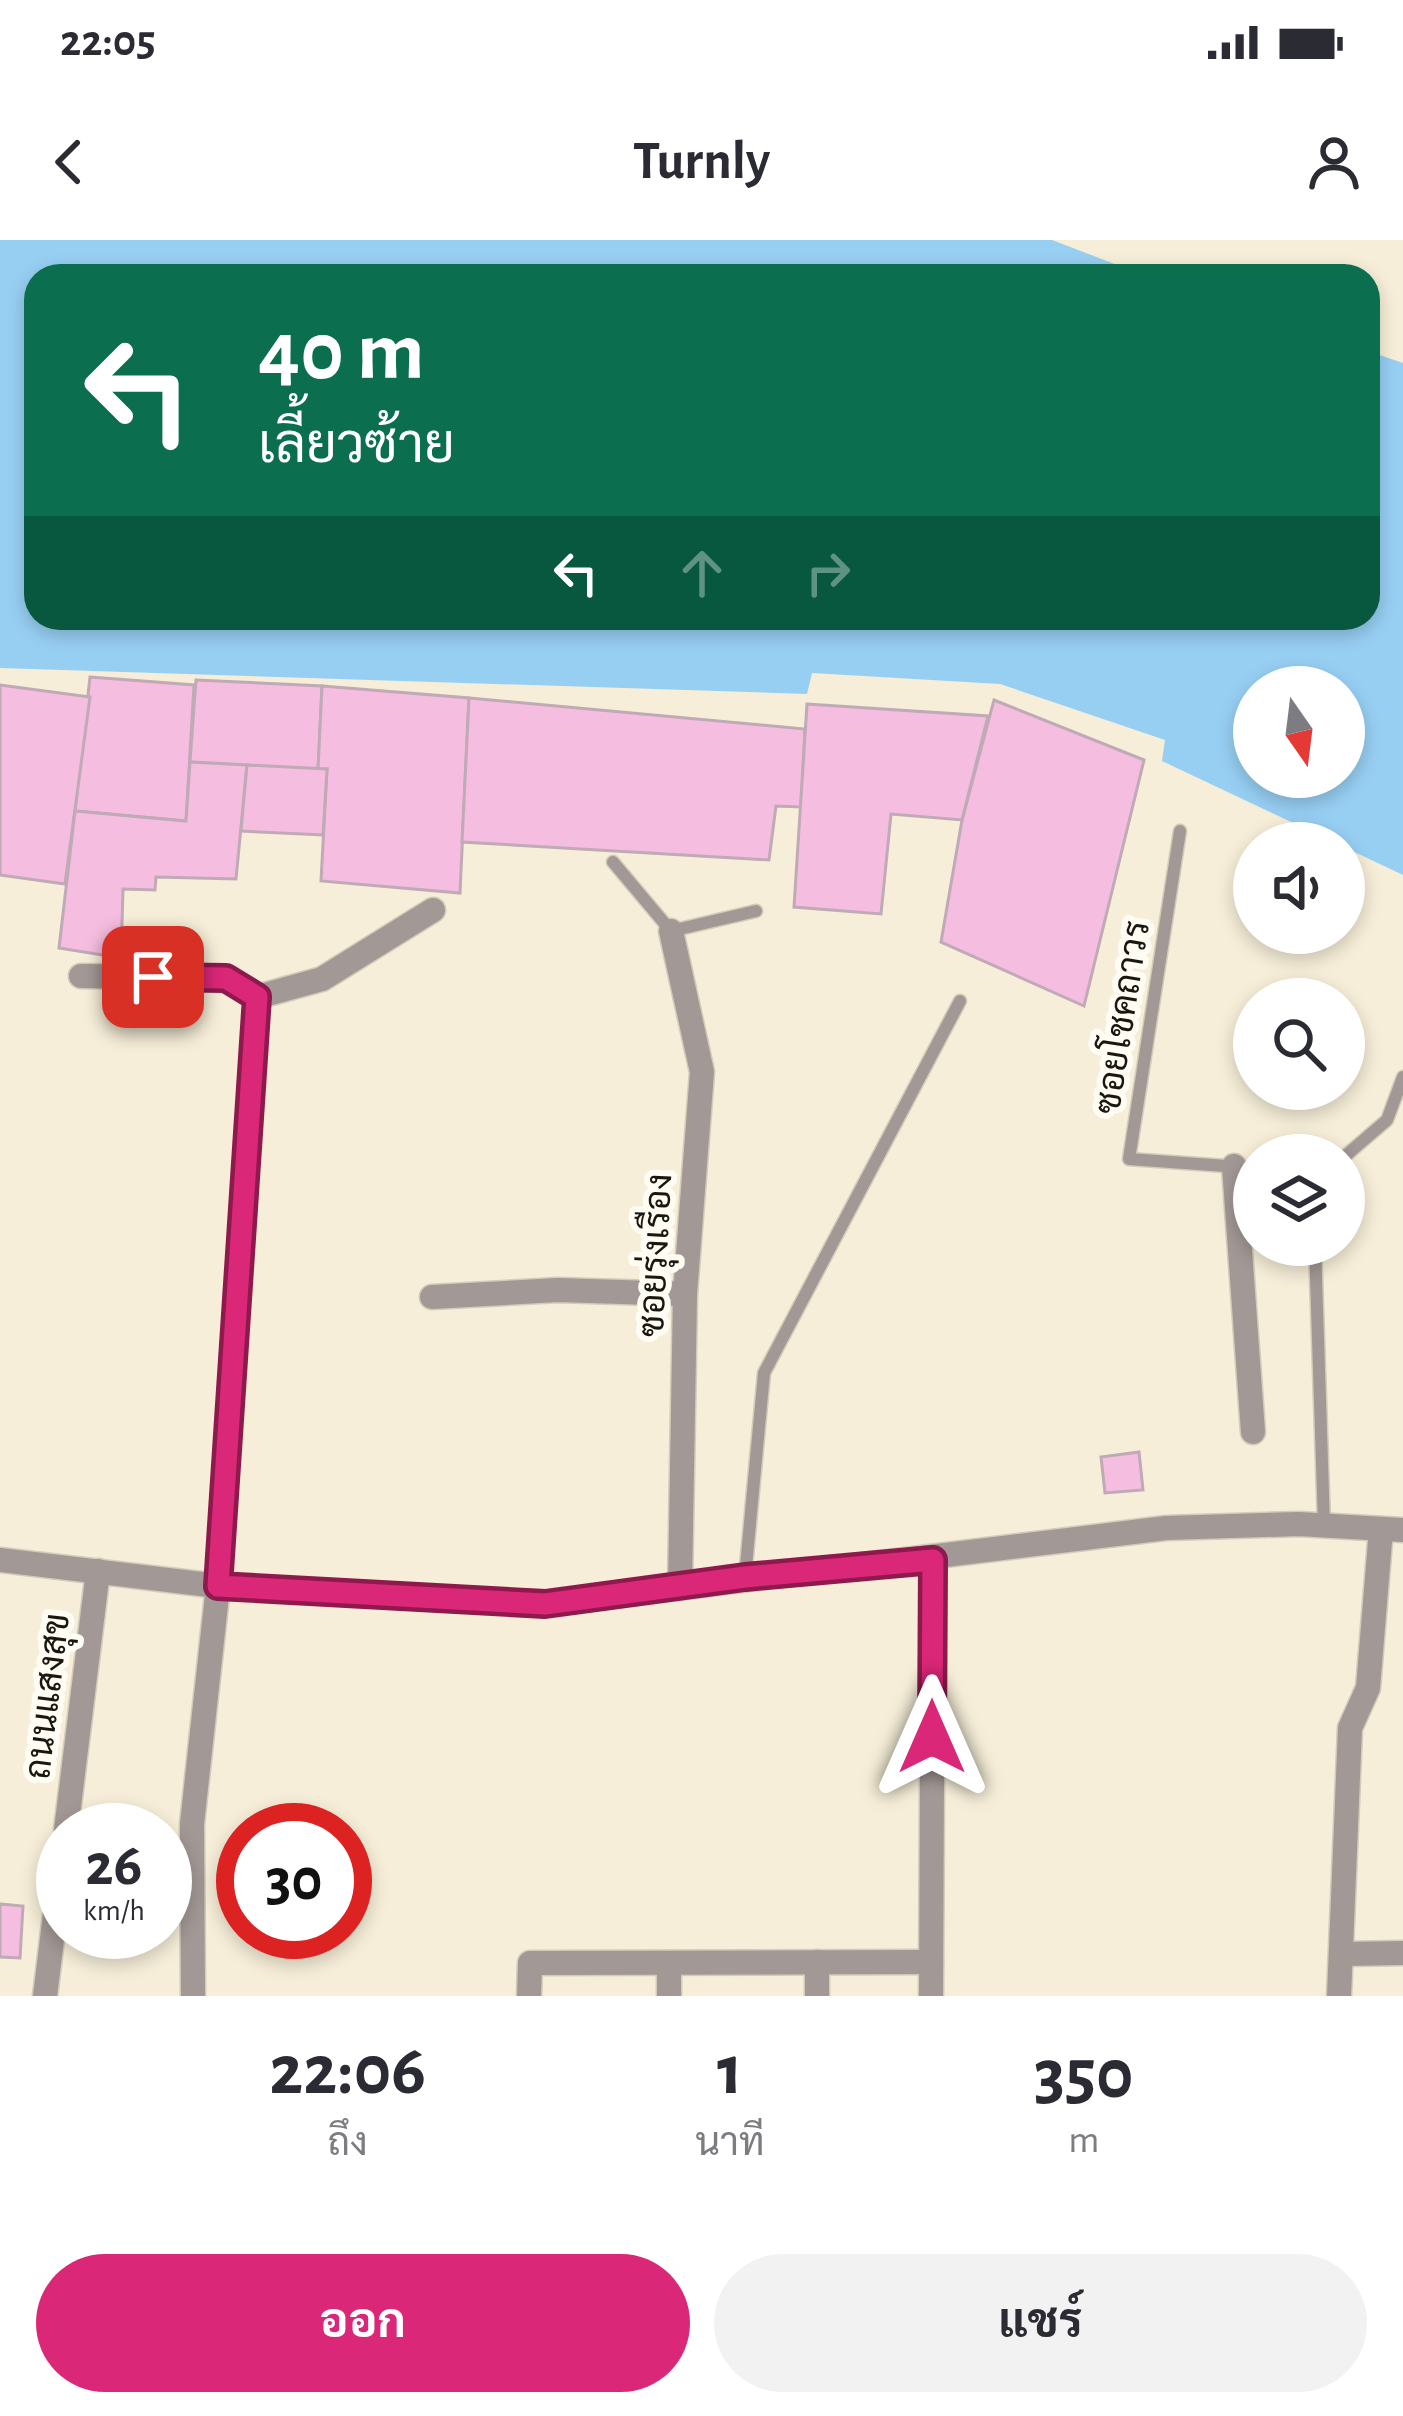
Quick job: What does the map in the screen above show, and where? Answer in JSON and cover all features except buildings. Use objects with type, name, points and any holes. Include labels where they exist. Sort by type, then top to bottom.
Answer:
[{"type":"street","points":[[81,976],[226,978],[257,997],[322,979],[434,910]]},
{"type":"street","name":"ซอยรุ่งเรือง","points":[[671,931],[702,1072],[685,1294],[680,1587]]},
{"type":"street","points":[[193,1996],[192,1824],[218,1586],[257,997]]},
{"type":"street","points":[[1247,1266],[1253,1432]]},
{"type":"street","points":[[432,1297],[558,1290],[685,1294]]},
{"type":"street","points":[[0,1560],[218,1586],[545,1604],[1166,1528],[1324,1525],[1392,1529],[1369,1688],[1350,1728],[1339,1996]]},
{"type":"street","points":[[931,1996],[933,1560]]},
{"type":"street","name":"ถนนแสงสุข","points":[[68,1803],[98,1570]]},
{"type":"street","points":[[1342,1954],[1403,1953]]},
{"type":"street","points":[[45,1996],[50,1959]]},
{"type":"street","points":[[530,1996],[530,1963],[931,1962]]},
{"type":"street","points":[[668,1996],[669,1963]]},
{"type":"street","points":[[817,1963],[817,1996]]},
{"type":"lane","name":"ซอยโชคถาวร","points":[[1180,831],[1129,1159],[1233,1166]]},
{"type":"lane","points":[[614,862],[671,931],[756,911]]},
{"type":"lane","points":[[745,1577],[764,1373],[960,1000]]},
{"type":"lane","points":[[1365,1139],[1387,1120],[1403,1077]]},
{"type":"lane","points":[[1317,1266],[1324,1525]]},
{"type":"water","points":[[0,240],[1052,240],[1115,264],[24,264],[24,630],[1380,630],[1380,355],[1403,363],[1403,875],[1365,857],[1365,822],[1291,822],[1240,798],[1365,798],[1365,666],[1233,666],[1233,795],[1162,761],[1165,740],[1000,684],[812,673],[807,694],[0,668]]},
{"type":"route","points":[[153,977],[226,978],[257,997],[218,1586],[545,1604],[745,1577],[933,1560],[932,1737]]}]
